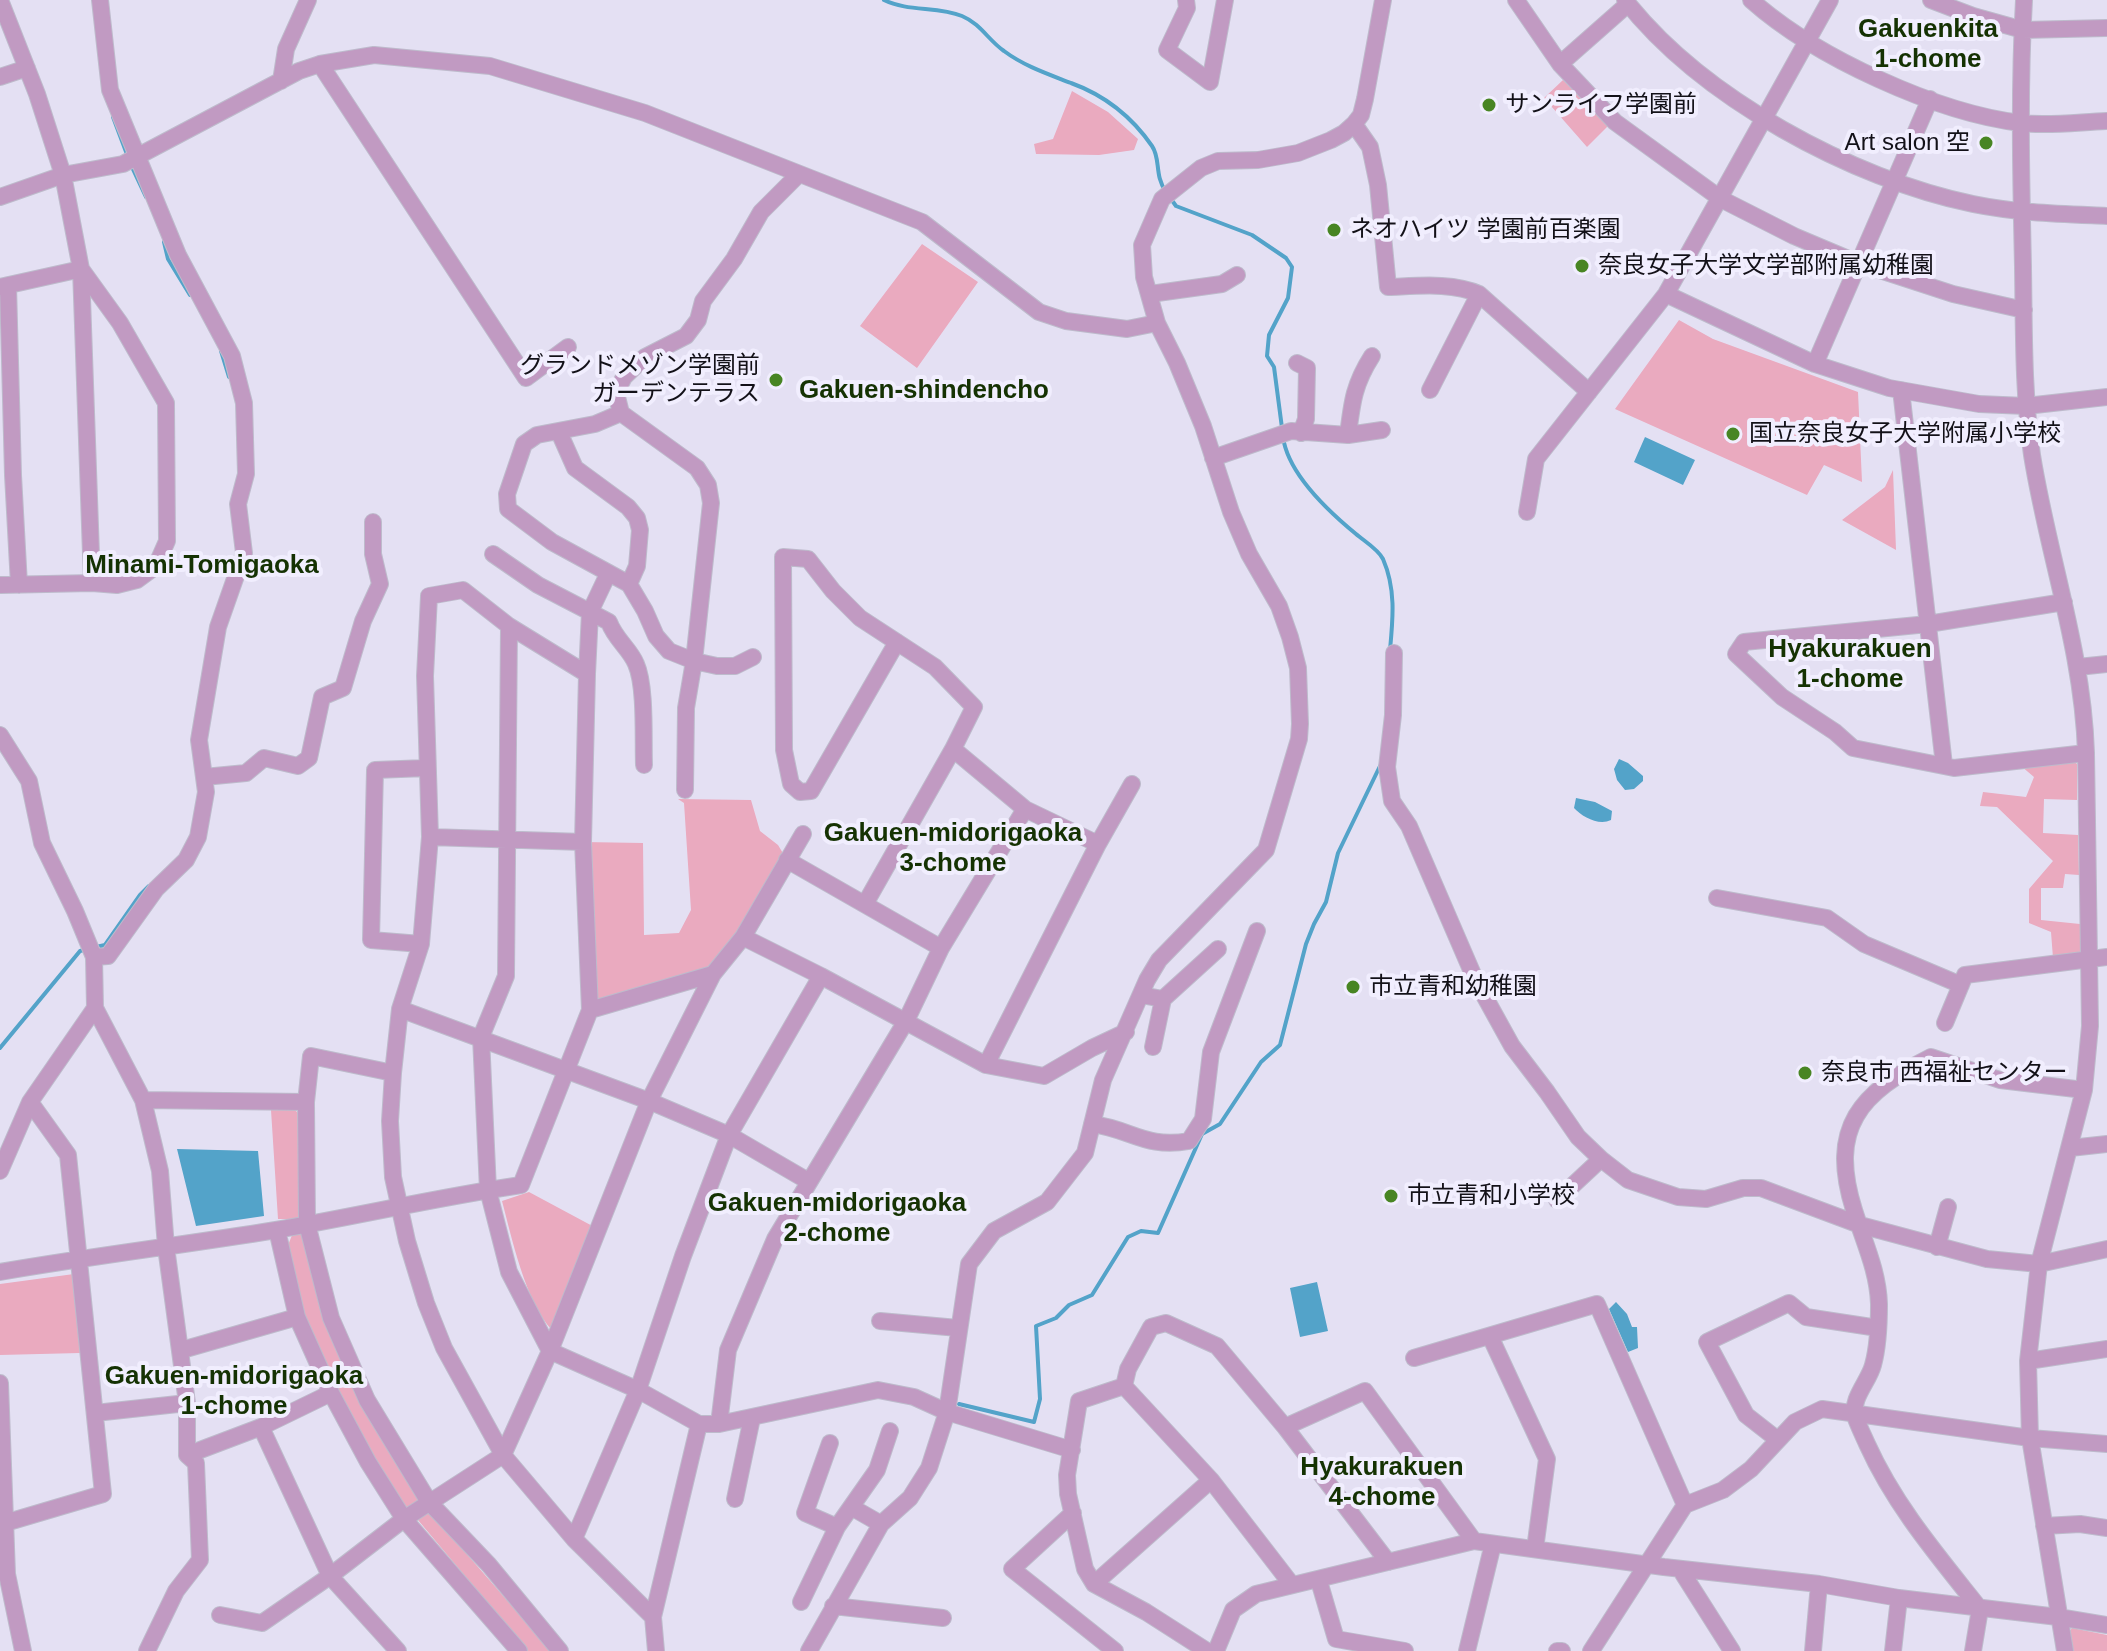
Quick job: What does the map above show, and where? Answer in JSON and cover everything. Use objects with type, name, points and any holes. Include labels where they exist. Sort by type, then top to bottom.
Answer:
[{"type":"street","points":[[0,0],[63,175],[81,269],[92,583]]},
{"type":"street","points":[[94,957],[108,956],[156,889],[186,860],[198,837],[206,792],[199,740],[218,627],[244,553],[238,504],[246,474],[244,403],[232,356],[131,160],[110,90],[100,0]]},
{"type":"street","points":[[281,81],[286,49],[308,0]]},
{"type":"street","points":[[1186,0],[1187,8],[1167,50],[1210,82],[1225,0]]},
{"type":"street","points":[[809,1651],[881,1524],[910,1498],[929,1468],[947,1412],[969,1264],[994,1231],[1047,1202],[1085,1153],[1103,1080],[1159,960],[1266,850],[1299,739],[1298,668],[1279,606],[1249,554],[1177,363],[1157,323],[1144,277],[1142,245],[1162,199],[1201,168],[1218,161],[1258,160],[1298,153],[1344,133],[1354,124],[1361,115],[1365,99],[1383,0]]},
{"type":"street","points":[[1516,0],[1560,64],[1615,122],[1721,199],[1794,236],[1858,263],[1953,294],[2024,310]]},
{"type":"street","points":[[1751,0],[1808,40],[1871,75],[1930,99],[1976,114],[2023,123],[2107,121]]},
{"type":"street","points":[[1527,512],[1532,468],[1536,459],[1666,294],[1830,0]]},
{"type":"street","points":[[1931,0],[2023,30],[2107,28]]},
{"type":"street","points":[[2024,0],[2022,212],[2026,406],[2032,456],[2085,710],[2090,1026],[2084,1090],[2039,1264],[2028,1361],[2030,1438],[2065,1651]]},
{"type":"street","points":[[1560,64],[1626,2],[1666,45],[1708,80],[1766,119],[1829,155],[1896,182],[1945,197],[2022,212],[2107,216]]},
{"type":"street","points":[[0,197],[63,175],[131,160],[281,81],[320,64],[374,55],[490,66],[645,113],[922,222],[1039,312],[1066,321],[1127,329],[1157,323]]},
{"type":"street","points":[[320,64],[526,378],[568,347]]},
{"type":"street","points":[[0,77],[27,68]]},
{"type":"street","points":[[1815,364],[1930,99]]},
{"type":"street","points":[[1354,124],[1370,147],[1378,185],[1388,287],[1425,286],[1471,290],[1479,294],[1589,392]]},
{"type":"street","points":[[685,790],[686,708],[711,503],[708,485],[697,468],[621,413],[616,393],[624,377],[645,357],[686,336],[698,320],[703,301],[734,259],[761,212],[798,175]]},
{"type":"street","points":[[19,585],[5,362],[4,286],[81,269]]},
{"type":"street","points":[[0,585],[117,585],[137,580],[156,566],[167,541],[166,403],[120,323],[81,269]]},
{"type":"street","points":[[1150,294],[1222,284],[1237,275]]},
{"type":"street","points":[[1430,390],[1479,294]]},
{"type":"street","points":[[1666,294],[1815,364],[1901,390],[1979,404],[2026,406],[2107,397]]},
{"type":"street","points":[[1348,435],[1352,397],[1365,379],[1372,356]]},
{"type":"street","points":[[1296,432],[1306,419],[1307,368],[1297,363]]},
{"type":"street","points":[[1901,390],[1944,765]]},
{"type":"street","points":[[621,413],[595,424],[537,435],[524,444],[507,494],[508,509],[552,542],[629,584],[656,636],[669,651],[694,661],[735,666],[753,657]]},
{"type":"street","points":[[1213,458],[1296,432],[1348,435],[1382,430]]},
{"type":"street","points":[[559,432],[575,468],[628,507],[637,518],[640,530],[637,566],[629,584]]},
{"type":"street","points":[[204,777],[246,773],[264,758],[298,766],[309,758],[322,697],[343,688],[363,621],[380,584],[373,554],[373,522]]},
{"type":"street","points":[[493,554],[538,585],[609,622],[612,632],[637,665],[644,765]]},
{"type":"street","points":[[865,904],[974,707],[935,667],[897,642],[860,618],[833,591],[808,559],[783,557],[784,750],[791,784],[800,792],[811,791],[819,779],[897,642]]},
{"type":"street","points":[[0,1272],[277,1230],[521,1185],[590,1010],[583,842],[587,674],[590,612],[608,574]]},
{"type":"street","points":[[587,674],[509,626],[463,590],[429,596],[425,676],[430,837],[421,944],[400,1009],[393,1073],[393,1177],[407,1241],[426,1303],[444,1348],[503,1455],[574,1539],[653,1617]]},
{"type":"street","points":[[2064,602],[1928,624],[1744,642],[1736,654],[1782,697],[1835,732],[1853,748],[1954,768],[2086,753]]},
{"type":"street","points":[[509,626],[506,976],[481,1037],[488,1190],[509,1272],[550,1351],[638,1390],[699,1424],[752,1418],[878,1390],[914,1397],[947,1412],[1072,1450]]},
{"type":"street","points":[[1394,653],[1393,715],[1387,767],[1392,801],[1409,826],[1464,955],[1512,1046],[1578,1137],[1601,1159],[1628,1180],[1678,1197],[1706,1199],[1743,1188],[1761,1188],[1860,1225],[1987,1259],[2039,1264],[2107,1249]]},
{"type":"street","points":[[2078,667],[2107,664]]},
{"type":"street","points":[[0,735],[29,781],[42,843],[94,957],[95,1008],[143,1100],[160,1171],[166,1247],[182,1350],[187,1403],[187,1455],[196,1463],[200,1560],[176,1591],[147,1651]]},
{"type":"street","points":[[953,749],[1025,809],[1098,844]]},
{"type":"street","points":[[421,944],[371,940],[375,770],[426,768]]},
{"type":"street","points":[[986,1065],[1098,844],[1132,784]]},
{"type":"street","points":[[719,1424],[728,1350],[775,1239],[906,1021],[941,948],[1025,809]]},
{"type":"street","points":[[220,1615],[262,1623],[404,1519],[503,1455],[550,1351],[649,1101],[713,974],[743,937],[803,834]]},
{"type":"street","points":[[430,837],[583,842]]},
{"type":"street","points":[[787,860],[941,948]]},
{"type":"street","points":[[1717,898],[1827,918],[1864,944],[1961,985]]},
{"type":"street","points":[[1092,1124],[1113,1126],[1145,1141],[1169,1145],[1189,1141],[1203,1119],[1211,1052],[1257,931]]},
{"type":"street","points":[[743,937],[986,1065],[1044,1076],[1126,1032]]},
{"type":"street","points":[[1153,1047],[1163,999],[1218,949]]},
{"type":"street","points":[[1945,1023],[1965,975],[2107,957]]},
{"type":"street","points":[[590,1010],[713,974]]},
{"type":"street","points":[[574,1539],[638,1390],[683,1256],[729,1135],[821,976]]},
{"type":"street","points":[[1141,995],[1163,999]]},
{"type":"street","points":[[0,1171],[30,1102],[95,1008]]},
{"type":"street","points":[[400,1009],[649,1101],[729,1135],[808,1181]]},
{"type":"street","points":[[393,1073],[311,1056],[306,1102],[307,1224],[331,1318],[367,1400],[429,1502],[489,1565],[560,1651]]},
{"type":"street","points":[[1973,1651],[1980,1609],[1914,1527],[1883,1479],[1854,1412],[1873,1366],[1879,1303],[1873,1267],[1854,1210],[1845,1169],[1847,1139],[1852,1119],[1868,1097],[1894,1077],[1931,1057],[2000,1080],[2084,1090]]},
{"type":"street","points":[[143,1100],[306,1102]]},
{"type":"street","points":[[5,1523],[103,1494],[68,1155],[30,1102]]},
{"type":"street","points":[[2070,1148],[2107,1144]]},
{"type":"street","points":[[1557,1200],[1601,1159]]},
{"type":"street","points":[[1937,1247],[1948,1207]]},
{"type":"street","points":[[277,1230],[297,1317],[331,1393],[368,1462],[404,1519],[519,1651]]},
{"type":"street","points":[[1778,1440],[1746,1415],[1707,1342],[1789,1303],[1806,1317],[1878,1328]]},
{"type":"street","points":[[1414,1358],[1597,1304],[1685,1505]]},
{"type":"street","points":[[182,1350],[297,1317]]},
{"type":"street","points":[[880,1321],[958,1328]]},
{"type":"street","points":[[1124,1386],[1128,1369],[1151,1327],[1166,1323],[1217,1346],[1285,1427],[1388,1562]]},
{"type":"street","points":[[1490,1336],[1547,1459],[1535,1549]]},
{"type":"street","points":[[2028,1361],[2107,1349]]},
{"type":"street","points":[[0,1383],[4,1574],[23,1651]]},
{"type":"street","points":[[1124,1386],[1079,1401],[1067,1475],[1085,1569],[1094,1584],[1146,1612],[1207,1651]]},
{"type":"street","points":[[1124,1386],[1211,1480],[1292,1585]]},
{"type":"street","points":[[1285,1427],[1365,1391],[1474,1541]]},
{"type":"street","points":[[187,1455],[261,1427],[331,1393]]},
{"type":"street","points":[[95,1413],[187,1403]]},
{"type":"street","points":[[1591,1651],[1685,1505],[1723,1490],[1751,1469],[1795,1422],[1822,1409],[2030,1438],[2107,1444]]},
{"type":"street","points":[[735,1499],[752,1418]]},
{"type":"street","points":[[656,1651],[653,1617],[699,1424]]},
{"type":"street","points":[[261,1427],[330,1576],[398,1651]]},
{"type":"street","points":[[801,1602],[837,1527],[877,1470],[890,1431]]},
{"type":"street","points":[[830,1443],[805,1513],[837,1527]]},
{"type":"street","points":[[1094,1584],[1211,1480]]},
{"type":"street","points":[[853,1508],[881,1524]]},
{"type":"street","points":[[1073,1513],[1012,1569],[1115,1651]]},
{"type":"street","points":[[2044,1526],[2080,1524],[2107,1528]]},
{"type":"street","points":[[1216,1651],[1233,1610],[1256,1594],[1474,1541],[1819,1584],[1899,1598],[2107,1625]]},
{"type":"street","points":[[1467,1651],[1493,1544]]},
{"type":"street","points":[[1680,1569],[1732,1651]]},
{"type":"street","points":[[1319,1581],[1336,1639],[1405,1651]]},
{"type":"street","points":[[1813,1651],[1819,1584]]},
{"type":"street","points":[[1893,1651],[1899,1598]]},
{"type":"street","points":[[833,1606],[943,1618]]},
{"type":"shaded area","points":[[1563,80],[1608,126],[1587,147],[1544,98]]},
{"type":"shaded area","points":[[1072,91],[1108,112],[1138,139],[1134,150],[1099,155],[1036,154],[1034,144],[1053,139]]},
{"type":"shaded area","points":[[922,244],[978,282],[917,368],[860,326]]},
{"type":"shaded area","points":[[1679,320],[1713,339],[1858,392],[1862,482],[1824,465],[1807,495],[1615,409]]},
{"type":"shaded area","points":[[1893,470],[1896,550],[1842,520],[1885,487]]},
{"type":"shaded area","points":[[2071,759],[2077,764],[2077,800],[2044,799],[2043,833],[2078,835],[2079,875],[2065,874],[2063,888],[2041,888],[2041,920],[2080,924],[2082,952],[2053,958],[2051,932],[2029,923],[2029,889],[2053,861],[1997,807],[1980,806],[1983,792],[2026,797],[2034,777],[2021,766]]},
{"type":"shaded area","points":[[678,799],[751,800],[760,831],[778,845],[787,860],[713,974],[590,1010],[583,842],[643,843],[644,935],[679,933],[691,910],[684,803]]},
{"type":"shaded area","points":[[292,1107],[301,1116],[304,1213],[297,1219],[278,1219],[271,1110]]},
{"type":"shaded area","points":[[529,1192],[598,1229],[552,1330],[527,1286],[502,1201]]},
{"type":"shaded area","points":[[301,1232],[346,1374],[419,1499],[411,1507],[404,1507],[373,1461],[303,1318],[288,1245],[293,1233]]},
{"type":"shaded area","points":[[74,1274],[80,1353],[0,1355],[0,1284]]},
{"type":"shaded area","points":[[425,1514],[432,1514],[551,1651],[528,1651],[418,1520]]},
{"type":"shaded area","points":[[2072,1628],[2107,1635],[2107,1651],[2073,1651],[2069,1632]]},
{"type":"water","points":[[1645,437],[1695,460],[1683,485],[1634,462]]},
{"type":"water","points":[[1619,759],[1643,776],[1643,781],[1634,789],[1625,790],[1617,780],[1614,769]]},
{"type":"water","points":[[1576,798],[1595,802],[1612,811],[1611,820],[1596,821],[1581,815],[1574,808]]},
{"type":"water","points":[[177,1149],[258,1151],[264,1216],[196,1226]]},
{"type":"water","points":[[1317,1282],[1328,1331],[1300,1337],[1290,1288]]},
{"type":"water","points":[[1616,1302],[1627,1314],[1632,1327],[1637,1327],[1638,1348],[1628,1352],[1609,1309]]},
{"type":"waterway","points":[[884,0],[962,16],[974,23],[998,47],[1020,61],[1106,101],[1126,116],[1152,146],[1166,192]]},
{"type":"waterway","points":[[113,117],[128,157]]},
{"type":"waterway","points":[[131,165],[146,197]]},
{"type":"waterway","points":[[1171,199],[1176,206],[1252,235],[1286,258],[1292,267],[1288,298],[1269,335],[1267,356],[1274,367],[1282,428]]},
{"type":"waterway","points":[[164,242],[168,259],[190,295]]},
{"type":"waterway","points":[[221,351],[229,377]]},
{"type":"waterway","points":[[1283,437],[1293,465],[1311,491],[1383,559],[1392,593],[1390,650]]},
{"type":"waterway","points":[[959,1404],[1034,1422],[1040,1399],[1036,1326],[1056,1318],[1069,1305],[1092,1295],[1128,1237],[1141,1231],[1158,1233],[1202,1134],[1220,1124],[1261,1062],[1280,1045],[1306,944],[1326,902],[1338,853],[1380,766]]},
{"type":"waterway","points":[[96,947],[105,945],[149,886]]},
{"type":"waterway","points":[[0,1048],[80,951],[88,949]]},
{"type":"place","name":"サンライフ学園前","points":[[1489,105]]},
{"type":"place","name":"Art salon 空","points":[[1986,143]]},
{"type":"place","name":"ネオハイツ 学園前百楽園","points":[[1334,230]]},
{"type":"place","name":"奈良女子大学文学部附属幼稚園","points":[[1582,266]]},
{"type":"place","name":"グランドメゾン学園前 ガーデンテラス","points":[[776,380]]},
{"type":"place","name":"国立奈良女子大学附属小学校","points":[[1733,434]]},
{"type":"place","name":"市立青和幼稚園","points":[[1353,987]]},
{"type":"place","name":"奈良市 西福祉センター","points":[[1805,1073]]},
{"type":"place","name":"市立青和小学校","points":[[1391,1196]]},
{"type":"district","name":"Gakuenkita 1-chome","points":[[1928,45]]},
{"type":"district","name":"Gakuen-shindencho","points":[[924,391]]},
{"type":"district","name":"Minami-Tomigaoka","points":[[202,566]]},
{"type":"district","name":"Hyakurakuen 1-chome","points":[[1850,665]]},
{"type":"district","name":"Gakuen-midorigaoka 3-chome","points":[[953,849]]},
{"type":"district","name":"Gakuen-midorigaoka 2-chome","points":[[837,1219]]},
{"type":"district","name":"Gakuen-midorigaoka 1-chome","points":[[234,1392]]},
{"type":"district","name":"Hyakurakuen 4-chome","points":[[1382,1483]]}]
